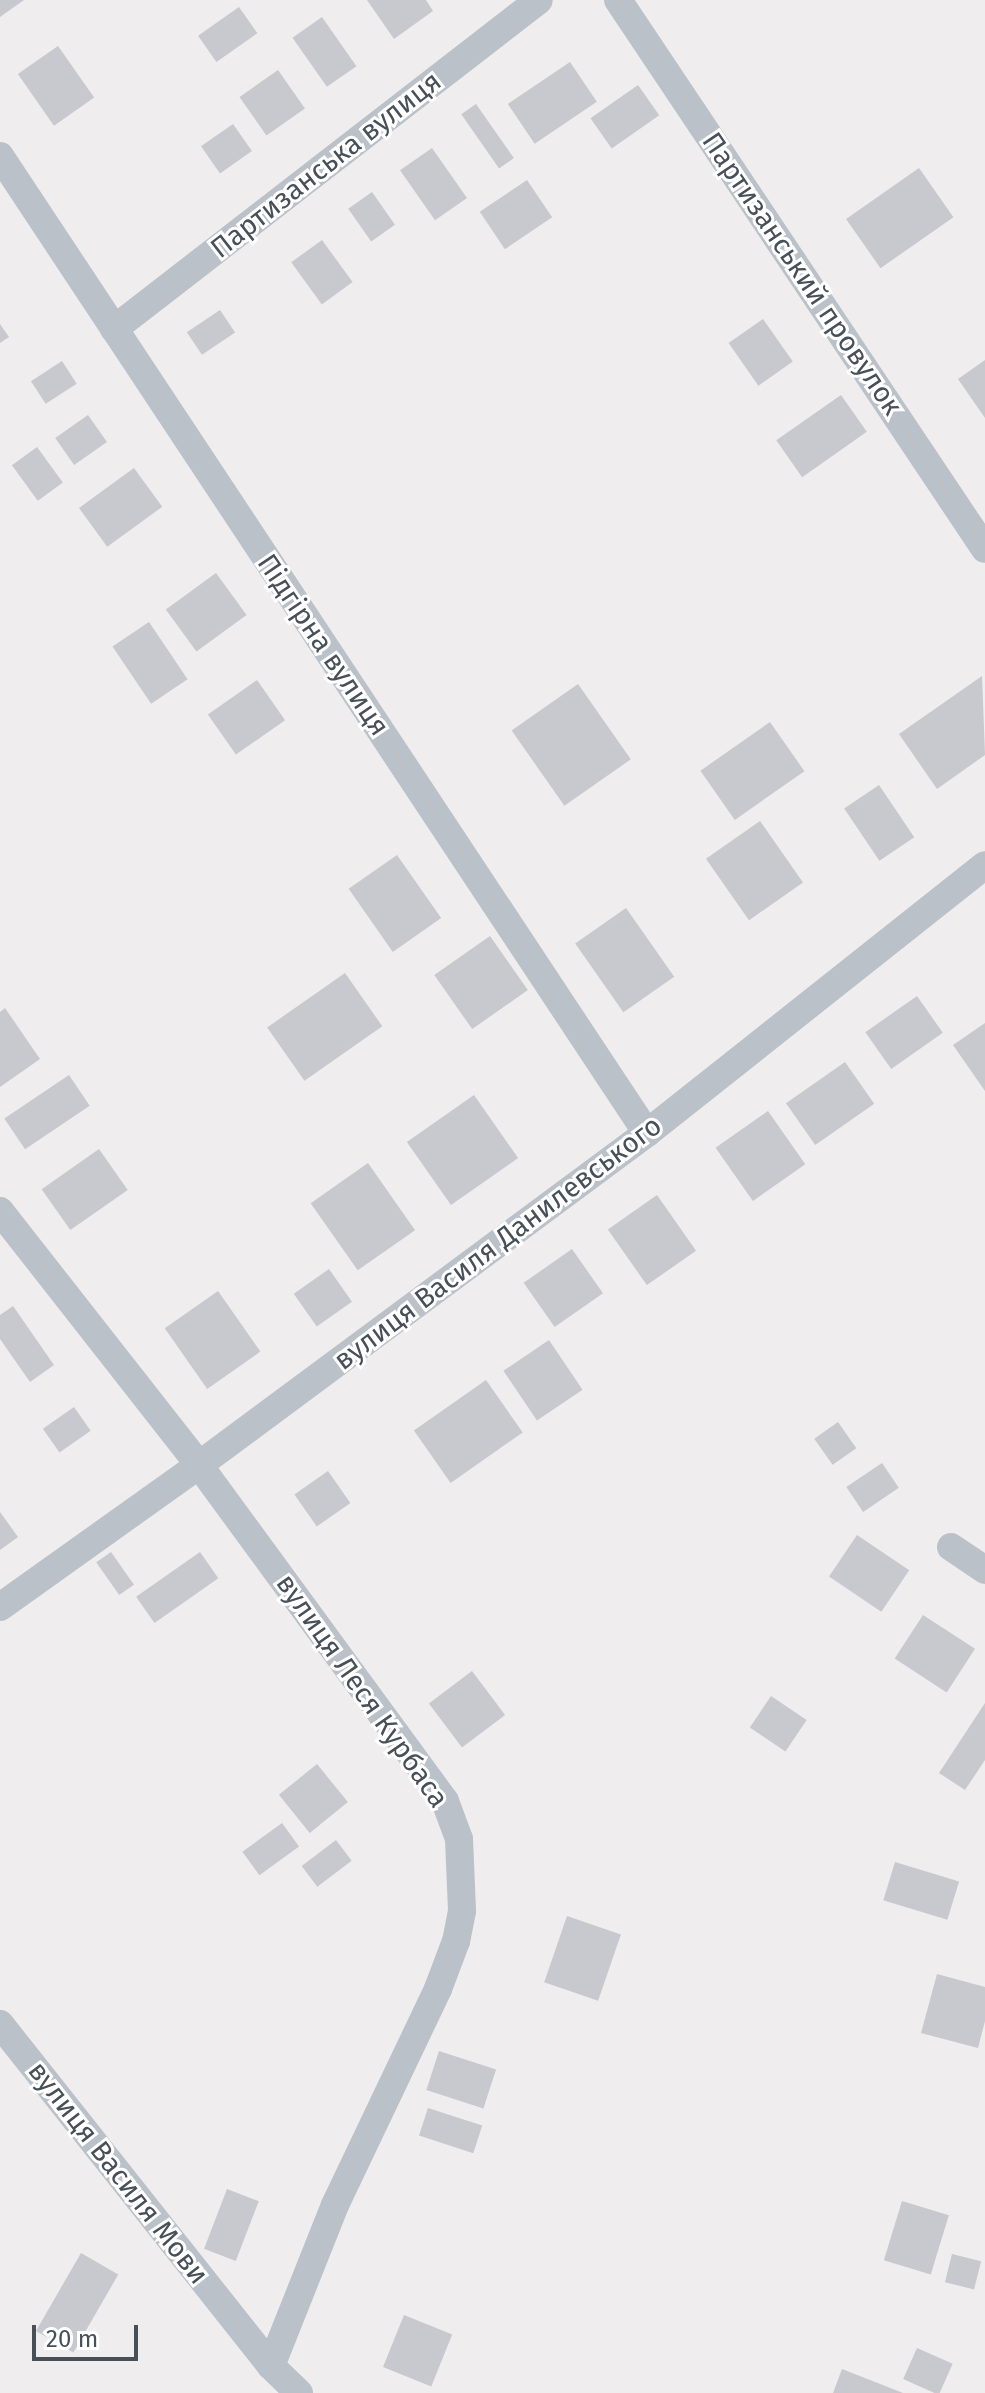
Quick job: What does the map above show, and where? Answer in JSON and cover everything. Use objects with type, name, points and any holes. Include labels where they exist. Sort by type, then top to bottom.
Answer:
[{"type":"street","name":"Партизанська вулиця","points":[[114,329],[539,0]]},
{"type":"street","name":"Партизанський провулок","points":[[618,0],[985,549]]},
{"type":"street","name":"Підгірна вулиця","points":[[0,156],[647,1133]]},
{"type":"street","name":"вулиця Василя Данилевського","points":[[0,1607],[199,1465],[647,1133],[985,865]]},
{"type":"street","name":"вулиця Леся Курбаса","points":[[0,1211],[199,1465],[445,1801],[459,1839],[462,1911],[442,1977],[335,2205],[271,2366]]},
{"type":"street","points":[[951,1547],[985,1570]]},
{"type":"street","name":"вулиця Василя Мови","points":[[0,2024],[271,2366],[299,2393]]},
{"type":"building","points":[[0,0],[24,0],[0,17]]},
{"type":"building","points":[[367,0],[426,0],[433,11],[394,39]]},
{"type":"building","points":[[239,7],[257,33],[216,62],[198,36]]},
{"type":"building","points":[[322,17],[356,66],[327,87],[293,38]]},
{"type":"building","points":[[58,46],[94,98],[54,126],[18,74]]},
{"type":"building","points":[[570,62],[597,102],[535,144],[508,104]]},
{"type":"building","points":[[278,70],[305,109],[266,135],[239,97]]},
{"type":"building","points":[[638,85],[659,115],[612,149],[590,118]]},
{"type":"building","points":[[476,104],[514,158],[499,168],[461,114]]},
{"type":"building","points":[[233,124],[252,151],[220,173],[201,146]]},
{"type":"building","points":[[432,148],[467,198],[435,220],[400,170]]},
{"type":"building","points":[[919,168],[953,217],[881,268],[846,219]]},
{"type":"building","points":[[527,180],[552,217],[505,249],[480,212]]},
{"type":"building","points":[[372,192],[395,225],[371,241],[348,209]]},
{"type":"building","points":[[322,240],[353,282],[322,304],[291,262]]},
{"type":"building","points":[[220,310],[235,332],[202,355],[187,332]]},
{"type":"building","points":[[763,319],[793,362],[758,386],[729,343]]},
{"type":"building","points":[[0,324],[9,337],[0,343]]},
{"type":"building","points":[[985,360],[985,418],[958,379]]},
{"type":"building","points":[[62,361],[77,384],[46,404],[31,381]]},
{"type":"building","points":[[841,395],[867,432],[802,477],[776,440]]},
{"type":"building","points":[[88,415],[107,442],[74,465],[55,438]]},
{"type":"building","points":[[37,447],[63,483],[38,501],[12,465]]},
{"type":"building","points":[[134,468],[162,507],[107,547],[79,508]]},
{"type":"building","points":[[216,573],[247,615],[196,652],[166,609]]},
{"type":"building","points":[[149,622],[188,679],[151,704],[113,647]]},
{"type":"building","points":[[982,676],[985,755],[937,789],[899,734]]},
{"type":"building","points":[[257,680],[285,720],[236,755],[208,714]]},
{"type":"building","points":[[578,684],[631,759],[564,806],[512,730]]},
{"type":"building","points":[[770,722],[804,771],[735,820],[700,771]]},
{"type":"building","points":[[879,785],[914,837],[879,861],[844,808]]},
{"type":"building","points":[[760,821],[803,882],[749,920],[706,859]]},
{"type":"building","points":[[397,855],[441,918],[393,952],[349,889]]},
{"type":"building","points":[[626,908],[674,977],[623,1012],[575,944]]},
{"type":"building","points":[[490,936],[528,990],[472,1029],[434,975]]},
{"type":"building","points":[[345,973],[382,1026],[304,1081],[267,1027]]},
{"type":"building","points":[[917,996],[943,1033],[891,1069],[865,1032]]},
{"type":"building","points":[[5,1008],[40,1059],[0,1087],[0,1012]]},
{"type":"building","points":[[985,1023],[985,1091],[953,1045]]},
{"type":"building","points":[[845,1062],[874,1104],[815,1145],[786,1103]]},
{"type":"building","points":[[69,1075],[90,1106],[25,1149],[4,1119]]},
{"type":"building","points":[[474,1095],[518,1158],[451,1205],[407,1142]]},
{"type":"building","points":[[768,1111],[805,1164],[753,1201],[716,1148]]},
{"type":"building","points":[[99,1149],[128,1190],[70,1230],[42,1189]]},
{"type":"building","points":[[368,1163],[415,1230],[358,1270],[311,1203]]},
{"type":"building","points":[[657,1195],[696,1251],[647,1285],[608,1229]]},
{"type":"building","points":[[572,1249],[603,1293],[555,1327],[524,1283]]},
{"type":"building","points":[[329,1269],[352,1302],[317,1326],[294,1294]]},
{"type":"building","points":[[218,1291],[260,1352],[207,1389],[165,1328]]},
{"type":"building","points":[[13,1306],[54,1365],[30,1382],[0,1339],[0,1315]]},
{"type":"building","points":[[549,1340],[583,1390],[537,1420],[503,1371]]},
{"type":"building","points":[[486,1380],[523,1432],[451,1483],[414,1430]]},
{"type":"building","points":[[74,1407],[91,1431],[60,1453],[43,1429]]},
{"type":"building","points":[[838,1422],[856,1448],[833,1465],[814,1439]]},
{"type":"building","points":[[882,1463],[899,1488],[863,1512],[846,1487]]},
{"type":"building","points":[[328,1471],[350,1503],[317,1526],[294,1495]]},
{"type":"building","points":[[0,1512],[18,1537],[0,1550]]},
{"type":"building","points":[[857,1535],[909,1570],[881,1612],[829,1576]]},
{"type":"building","points":[[111,1552],[134,1585],[119,1595],[96,1562]]},
{"type":"building","points":[[200,1552],[218,1578],[154,1623],[136,1597]]},
{"type":"building","points":[[923,1615],[975,1649],[947,1692],[895,1659]]},
{"type":"building","points":[[472,1671],[505,1715],[462,1747],[429,1703]]},
{"type":"building","points":[[771,1696],[807,1720],[785,1752],[750,1728]]},
{"type":"building","points":[[985,1703],[985,1760],[965,1790],[939,1773]]},
{"type":"building","points":[[317,1764],[348,1802],[310,1833],[279,1795]]},
{"type":"building","points":[[282,1823],[299,1846],[259,1875],[242,1852]]},
{"type":"building","points":[[336,1840],[352,1861],[317,1887],[302,1866]]},
{"type":"building","points":[[895,1862],[959,1882],[947,1920],[883,1900]]},
{"type":"building","points":[[567,1916],[621,1935],[598,2001],[544,1982]]},
{"type":"building","points":[[937,1974],[985,1987],[985,2021],[978,2048],[921,2033]]},
{"type":"building","points":[[439,2051],[496,2070],[483,2109],[426,2090]]},
{"type":"building","points":[[428,2108],[482,2126],[473,2153],[419,2136]]},
{"type":"building","points":[[227,2189],[259,2201],[236,2261],[204,2249]]},
{"type":"building","points":[[902,2201],[949,2215],[931,2275],[884,2260]]},
{"type":"building","points":[[81,2253],[118,2274],[73,2352],[36,2331]]},
{"type":"building","points":[[952,2254],[981,2261],[974,2289],[945,2282]]},
{"type":"building","points":[[404,2315],[452,2334],[431,2386],[383,2367]]},
{"type":"building","points":[[917,2348],[953,2364],[940,2393],[903,2379]]},
{"type":"building","points":[[842,2369],[903,2393],[833,2393]]}]
